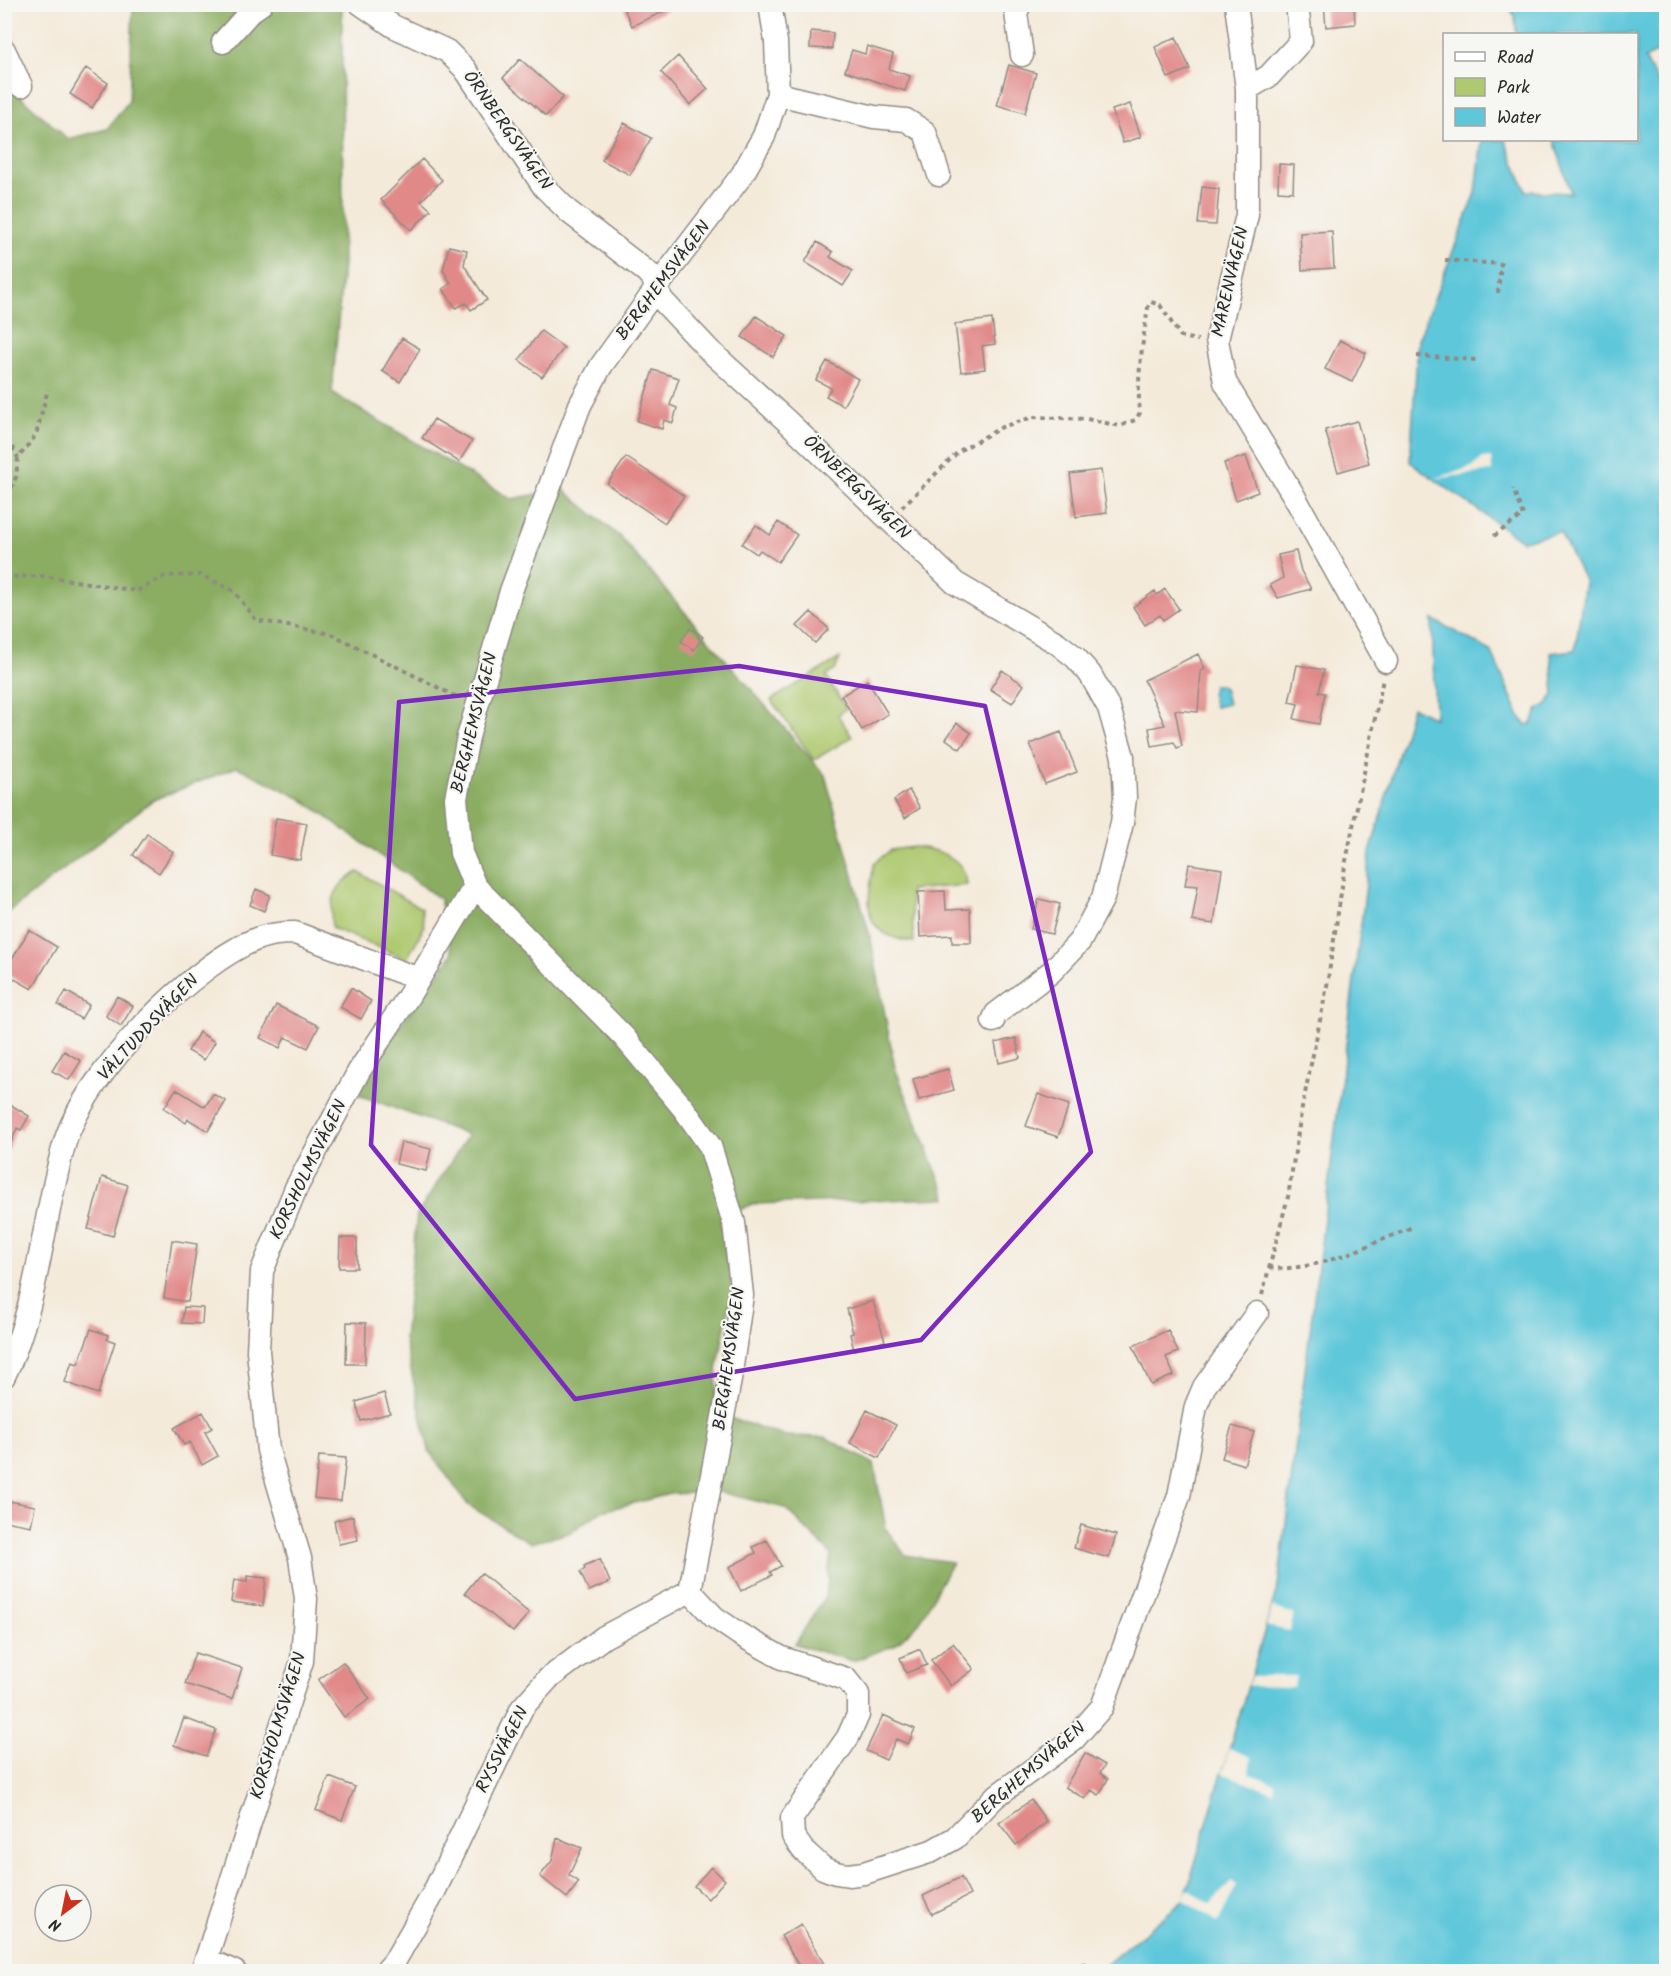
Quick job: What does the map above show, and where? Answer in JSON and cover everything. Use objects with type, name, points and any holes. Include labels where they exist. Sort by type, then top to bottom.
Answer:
[{"type":"street","points":[[222,42],[251,11],[261,4]]},
{"type":"street","name":"ÖRNBERGSVÄGEN","points":[[361,4],[393,26],[447,51],[480,87],[544,187],[569,212],[651,274],[662,300],[710,351],[789,423],[955,583],[1039,632],[1075,657],[1090,674],[1109,708],[1123,757],[1125,797],[1122,823],[1103,898],[1080,941],[1051,972],[1003,1009],[993,1021]]},
{"type":"street","name":"BERGHEMSVÄGEN","points":[[770,4],[776,42],[778,94],[764,136],[742,176],[601,366],[580,405],[511,591],[468,737],[456,798],[460,853],[475,886],[624,1037],[684,1109],[710,1146],[731,1212],[742,1295],[730,1380],[690,1591],[714,1617],[739,1634],[782,1658],[846,1679],[858,1694],[858,1715],[848,1737],[792,1818],[793,1836],[803,1850],[823,1868],[849,1875],[864,1874],[932,1851],[955,1838],[995,1797],[1074,1739],[1102,1707],[1179,1496],[1196,1406],[1204,1387],[1257,1313]]},
{"type":"street","points":[[1020,4],[1016,13],[1022,55]]},
{"type":"street","name":"MARENVÄGEN","points":[[1236,4],[1247,89],[1247,215],[1218,328],[1217,349],[1220,365],[1225,382],[1294,496],[1386,661]]},
{"type":"street","points":[[1247,89],[1269,76],[1301,41],[1298,4]]},
{"type":"street","points":[[4,50],[21,86]]},
{"type":"street","points":[[778,94],[874,117],[906,120],[925,132],[939,175]]},
{"type":"street","name":"KORSHOLMSVÄGEN","points":[[204,1965],[302,1661],[306,1599],[302,1568],[268,1450],[258,1351],[262,1271],[296,1188],[359,1071],[419,979],[475,886]]},
{"type":"street","name":"VÄLTUDDSVÄGEN","points":[[4,1376],[23,1330],[66,1141],[90,1093],[123,1051],[182,987],[207,967],[259,938],[276,933],[295,933],[419,979]]},
{"type":"street","name":"RYSSVÄGEN","points":[[385,1971],[394,1962],[433,1894],[522,1708],[548,1679],[604,1638],[690,1591]]},
{"type":"street","points":[[204,1965],[235,1971]]},
{"type":"path","points":[[1445,260],[1501,264],[1498,293]]},
{"type":"path","points":[[888,520],[959,452],[1002,427],[1033,417],[1087,419],[1120,426],[1135,420],[1140,413],[1137,395],[1139,358],[1148,307],[1151,302],[1160,305],[1181,338],[1187,340]]},
{"type":"path","points":[[1418,356],[1477,360]]},
{"type":"path","points":[[4,505],[16,477],[18,458],[36,435],[48,389]]},
{"type":"path","points":[[4,432],[18,458]]},
{"type":"path","points":[[1494,536],[1523,515],[1513,489]]},
{"type":"path","points":[[4,577],[45,576],[137,591],[165,576],[201,575],[234,591],[256,620],[332,634],[478,708]]},
{"type":"path","points":[[1257,1313],[1288,1197],[1300,1113],[1328,986],[1345,866],[1386,661]]},
{"type":"path","points":[[1269,1268],[1286,1269],[1333,1260],[1413,1227]]},
{"type":"path","points":[[1083,1962],[1086,1971]]},
{"type":"highlighted area","points":[[739,666],[985,706],[1091,1152],[921,1340],[575,1399],[371,1145],[399,702]]},
{"type":"green space","points":[[133,5],[342,5],[343,264],[332,393],[511,499],[563,489],[620,537],[825,775],[871,940],[895,1068],[947,1198],[753,1204],[720,1219],[732,1289],[717,1371],[714,1413],[786,1436],[825,1437],[874,1464],[886,1529],[905,1555],[952,1562],[919,1623],[895,1645],[853,1661],[795,1644],[826,1595],[831,1554],[785,1508],[720,1492],[670,1494],[602,1511],[569,1533],[531,1543],[468,1505],[429,1451],[404,1339],[417,1215],[468,1135],[356,1094],[377,1057],[452,954],[440,899],[300,798],[237,767],[153,800],[5,915],[5,83],[68,139],[107,129],[129,101]]},
{"type":"green space","points":[[840,658],[835,670],[826,676],[846,709],[838,715],[852,737],[814,760],[771,700]]},
{"type":"green space","points":[[914,847],[941,853],[956,862],[962,868],[967,885],[910,890],[914,942],[884,933],[875,925],[869,905],[874,863],[891,850]]},
{"type":"green space","points":[[358,872],[421,908],[424,927],[407,959],[332,928],[331,910],[338,888]]},
{"type":"water","points":[[1509,5],[1666,5],[1666,46],[1645,59],[1666,96],[1666,1971],[1097,1972],[1184,1900],[1278,1586],[1370,853],[1412,707],[1435,718],[1432,619],[1491,651],[1520,717],[1526,725],[1532,723],[1538,709],[1546,705],[1554,695],[1551,653],[1575,650],[1585,582],[1560,532],[1522,541],[1410,462],[1418,340],[1476,193],[1482,141],[1505,141],[1526,191],[1571,193],[1554,141],[1638,141],[1638,33],[1516,33],[1515,18]]},
{"type":"water","points":[[1214,685],[1224,688],[1228,704],[1215,707],[1211,693]]},
{"type":"pier","points":[[1491,457],[1492,471],[1433,479],[1472,467],[1483,458]]},
{"type":"pier","points":[[1272,1607],[1294,1614],[1290,1631],[1266,1626]]},
{"type":"pier","points":[[1251,1676],[1296,1676],[1294,1687],[1248,1686]]},
{"type":"pier","points":[[1229,1748],[1251,1757],[1249,1774],[1275,1783],[1274,1792],[1222,1773]]},
{"type":"pier","points":[[1231,1881],[1237,1885],[1218,1922],[1183,1900],[1187,1889],[1211,1904]]},
{"type":"building","points":[[622,4],[680,4],[632,26]]},
{"type":"building","points":[[1324,4],[1354,4],[1355,24],[1326,27]]},
{"type":"building","points":[[811,31],[833,33],[832,49],[810,48]]},
{"type":"building","points":[[1176,37],[1190,69],[1168,78],[1155,47]]},
{"type":"building","points":[[867,46],[893,54],[889,69],[910,76],[905,91],[845,71],[852,50],[865,54]]},
{"type":"building","points":[[678,56],[708,89],[690,105],[661,72]]},
{"type":"building","points":[[520,59],[563,97],[546,116],[503,78]]},
{"type":"building","points":[[1009,65],[1036,73],[1025,113],[997,105]]},
{"type":"building","points":[[86,68],[108,83],[92,108],[70,94]]},
{"type":"building","points":[[1130,104],[1141,137],[1123,143],[1112,110]]},
{"type":"building","points":[[624,123],[651,138],[630,175],[602,160]]},
{"type":"building","points":[[422,159],[442,180],[421,201],[431,210],[411,230],[381,200]]},
{"type":"building","points":[[1279,164],[1294,165],[1293,192],[1278,191]]},
{"type":"building","points":[[1202,187],[1219,189],[1216,225],[1198,224]]},
{"type":"building","points":[[1332,231],[1334,268],[1302,270],[1300,233]]},
{"type":"building","points":[[817,242],[833,252],[830,257],[853,271],[843,286],[805,262]]},
{"type":"building","points":[[449,246],[467,250],[464,265],[487,300],[471,310],[466,303],[456,308],[443,289],[451,283],[443,270]]},
{"type":"building","points":[[756,316],[787,336],[773,357],[742,337]]},
{"type":"building","points":[[992,319],[995,344],[982,346],[985,369],[961,372],[955,324]]},
{"type":"building","points":[[541,331],[564,348],[542,377],[519,360]]},
{"type":"building","points":[[402,338],[420,349],[400,382],[382,371]]},
{"type":"building","points":[[1340,340],[1366,353],[1352,382],[1325,369]]},
{"type":"building","points":[[827,361],[858,379],[843,406],[826,396],[831,388],[816,380]]},
{"type":"building","points":[[653,370],[679,378],[670,405],[677,408],[673,423],[664,420],[662,429],[637,421]]},
{"type":"building","points":[[434,419],[472,441],[459,462],[422,438]]},
{"type":"building","points":[[1357,421],[1369,463],[1338,472],[1325,430]]},
{"type":"building","points":[[1246,456],[1258,492],[1236,500],[1224,463]]},
{"type":"building","points":[[626,457],[684,496],[665,523],[607,484]]},
{"type":"building","points":[[1101,470],[1107,513],[1076,517],[1070,474]]},
{"type":"building","points":[[778,522],[797,535],[778,562],[760,550],[757,554],[742,544],[756,525],[770,535]]},
{"type":"building","points":[[1296,551],[1301,571],[1311,589],[1278,598],[1270,585],[1283,578],[1278,555]]},
{"type":"building","points":[[1165,589],[1179,609],[1163,620],[1160,615],[1145,625],[1133,607],[1155,591],[1157,595]]},
{"type":"building","points":[[811,612],[829,629],[815,643],[797,626]]},
{"type":"building","points":[[690,628],[703,637],[694,650],[681,641]]},
{"type":"building","points":[[1198,654],[1205,669],[1201,671],[1198,712],[1175,710],[1182,746],[1177,748],[1174,742],[1152,746],[1149,728],[1165,725],[1144,680]]},
{"type":"building","points":[[1297,665],[1324,670],[1319,692],[1325,693],[1319,724],[1294,719],[1298,704],[1289,702]]},
{"type":"building","points":[[1002,670],[1024,685],[1012,703],[990,689]]},
{"type":"building","points":[[867,680],[888,714],[862,730],[841,696]]},
{"type":"building","points":[[957,723],[971,733],[960,749],[946,739]]},
{"type":"building","points":[[1061,732],[1077,772],[1045,784],[1030,744]]},
{"type":"building","points":[[909,790],[920,808],[905,818],[894,800]]},
{"type":"building","points":[[276,818],[307,823],[300,860],[270,855]]},
{"type":"building","points":[[147,834],[173,852],[159,873],[133,855]]},
{"type":"building","points":[[1189,864],[1222,869],[1214,924],[1192,921],[1198,886],[1185,885]]},
{"type":"building","points":[[256,889],[270,895],[264,911],[250,905]]},
{"type":"building","points":[[945,891],[946,910],[970,909],[971,943],[952,943],[952,935],[920,937],[918,892]]},
{"type":"building","points":[[1039,899],[1060,904],[1052,934],[1031,929]]},
{"type":"building","points":[[29,930],[57,947],[32,989],[4,973]]},
{"type":"building","points":[[351,988],[371,1001],[361,1019],[340,1007]]},
{"type":"building","points":[[66,991],[89,1005],[81,1019],[58,1005]]},
{"type":"building","points":[[117,996],[133,1006],[121,1026],[106,1016]]},
{"type":"building","points":[[276,1005],[319,1026],[308,1048],[285,1037],[280,1048],[260,1038]]},
{"type":"building","points":[[199,1032],[215,1042],[204,1060],[188,1051]]},
{"type":"building","points":[[1016,1038],[1020,1058],[999,1063],[995,1043]]},
{"type":"building","points":[[64,1051],[81,1061],[69,1080],[52,1071]]},
{"type":"building","points":[[948,1069],[954,1090],[919,1100],[913,1079]]},
{"type":"building","points":[[176,1089],[205,1107],[213,1094],[226,1101],[208,1131],[188,1119],[186,1123],[164,1108]]},
{"type":"building","points":[[1038,1094],[1069,1105],[1058,1137],[1026,1126]]},
{"type":"building","points":[[11,1105],[29,1116],[21,1130],[17,1128],[5,1158],[4,1115]]},
{"type":"building","points":[[401,1142],[431,1149],[426,1171],[396,1164]]},
{"type":"building","points":[[102,1177],[128,1185],[113,1236],[88,1229]]},
{"type":"building","points":[[340,1238],[357,1238],[357,1268],[339,1268]]},
{"type":"building","points":[[172,1240],[197,1244],[188,1302],[164,1298]]},
{"type":"building","points":[[873,1301],[885,1341],[854,1350],[850,1334],[853,1333],[847,1309]]},
{"type":"building","points":[[184,1307],[203,1308],[202,1324],[182,1323]]},
{"type":"building","points":[[347,1322],[366,1323],[365,1364],[346,1364]]},
{"type":"building","points":[[91,1329],[108,1335],[107,1339],[115,1342],[98,1394],[65,1382],[72,1362],[78,1364]]},
{"type":"building","points":[[1168,1330],[1178,1352],[1166,1357],[1174,1375],[1151,1385],[1133,1346]]},
{"type":"building","points":[[384,1393],[390,1413],[361,1421],[356,1402]]},
{"type":"building","points":[[867,1410],[896,1425],[879,1458],[850,1443]]},
{"type":"building","points":[[203,1412],[212,1428],[205,1432],[218,1456],[202,1465],[190,1442],[184,1445],[174,1428]]},
{"type":"building","points":[[1232,1426],[1254,1432],[1244,1465],[1222,1458]]},
{"type":"building","points":[[319,1456],[346,1458],[341,1501],[314,1498]]},
{"type":"building","points":[[4,1500],[35,1506],[31,1526],[4,1521]]},
{"type":"building","points":[[353,1516],[358,1540],[339,1544],[334,1521]]},
{"type":"building","points":[[1081,1525],[1116,1535],[1109,1558],[1074,1548]]},
{"type":"building","points":[[767,1540],[781,1566],[770,1572],[772,1575],[741,1591],[729,1567],[756,1553],[753,1547]]},
{"type":"building","points":[[600,1559],[610,1582],[589,1591],[580,1572],[585,1569],[584,1566]]},
{"type":"building","points":[[481,1573],[529,1613],[513,1632],[465,1593]]},
{"type":"building","points":[[247,1576],[266,1578],[263,1606],[231,1602],[234,1580],[247,1582]]},
{"type":"building","points":[[953,1643],[974,1669],[951,1686],[931,1660]]},
{"type":"building","points":[[920,1649],[927,1665],[906,1673],[900,1658]]},
{"type":"building","points":[[195,1653],[242,1668],[232,1699],[185,1684]]},
{"type":"building","points":[[343,1662],[370,1699],[344,1717],[318,1680]]},
{"type":"building","points":[[883,1715],[915,1729],[908,1744],[896,1739],[886,1760],[866,1751]]},
{"type":"building","points":[[184,1718],[216,1730],[206,1756],[174,1745]]},
{"type":"building","points":[[1085,1753],[1105,1765],[1100,1773],[1108,1779],[1099,1795],[1091,1790],[1085,1799],[1065,1787]]},
{"type":"building","points":[[329,1777],[355,1787],[342,1820],[316,1810]]},
{"type":"building","points":[[1031,1800],[1047,1822],[1016,1845],[999,1823]]},
{"type":"building","points":[[557,1838],[582,1848],[569,1875],[579,1882],[567,1898],[540,1876],[552,1861]]},
{"type":"building","points":[[711,1867],[725,1880],[708,1899],[694,1886]]},
{"type":"building","points":[[961,1877],[970,1895],[932,1914],[923,1896]]},
{"type":"building","points":[[801,1924],[828,1971],[802,1971],[781,1936]]}]
